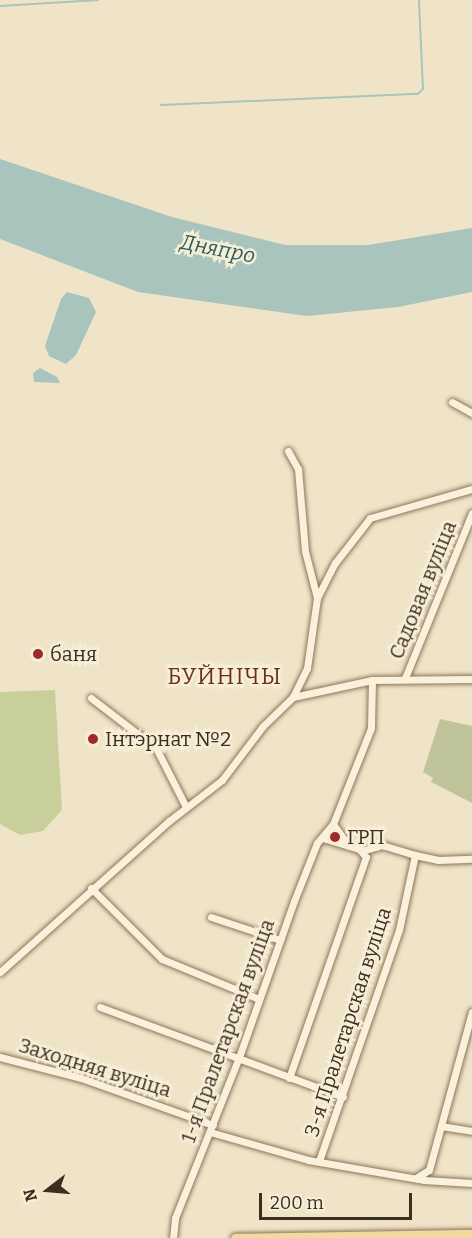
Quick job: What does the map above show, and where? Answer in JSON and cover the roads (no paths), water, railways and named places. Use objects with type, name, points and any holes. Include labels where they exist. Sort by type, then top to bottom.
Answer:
[{"type":"main road","points":[[235,1238],[472,1234]]},
{"type":"street","points":[[452,402],[472,413]]},
{"type":"street","points":[[0,972],[91,888],[186,807],[222,780],[263,726],[293,697],[307,668],[316,598],[305,551],[298,470],[288,451]]},
{"type":"street","points":[[316,598],[340,557],[374,516],[472,489]]},
{"type":"street","name":"Садовая вуліца","points":[[405,678],[472,513]]},
{"type":"street","points":[[293,697],[372,680],[405,678],[472,680]]},
{"type":"street","name":"1-я Пралетарская вуліца","points":[[173,1238],[175,1218],[238,1060],[280,940],[322,838],[333,825],[371,728],[372,680]]},
{"type":"street","points":[[91,698],[156,748],[186,807]]},
{"type":"street","points":[[333,825],[350,846]]},
{"type":"street","points":[[322,838],[363,851],[382,845],[438,860],[472,859]]},
{"type":"street","points":[[289,1078],[365,864],[363,851]]},
{"type":"street","name":"3-я Пралетарская вуліца","points":[[319,1161],[399,930],[405,892],[415,855]]},
{"type":"street","points":[[91,888],[162,959],[259,999]]},
{"type":"street","points":[[211,917],[280,940]]},
{"type":"street","points":[[100,1007],[343,1097]]},
{"type":"street","points":[[416,1178],[429,1170],[472,1012]]},
{"type":"street","name":"Заходняя вуліца","points":[[0,1057],[81,1078],[211,1128],[319,1161],[416,1178],[472,1183]]},
{"type":"street","points":[[441,1126],[472,1131]]},
{"type":"water","name":"Дняпро","points":[[0,159],[172,217],[285,245],[368,245],[472,228],[472,292],[398,307],[307,316],[138,292],[0,239]]},
{"type":"water","points":[[67,292],[89,298],[96,312],[76,355],[66,364],[49,356],[45,346],[61,299]]},
{"type":"water","points":[[40,368],[57,377],[60,383],[34,382],[33,373]]},
{"type":"waterway","points":[[0,6],[98,0]]},
{"type":"waterway","points":[[161,105],[418,94],[423,89],[419,0]]},
{"type":"place","name":"баня","points":[[38,654]]},
{"type":"place","name":"Інтэрнат №2","points":[[93,739]]},
{"type":"place","name":"ГРП","points":[[335,837]]},
{"type":"district","name":"БУЙНІЧЫ","points":[[225,677]]}]
